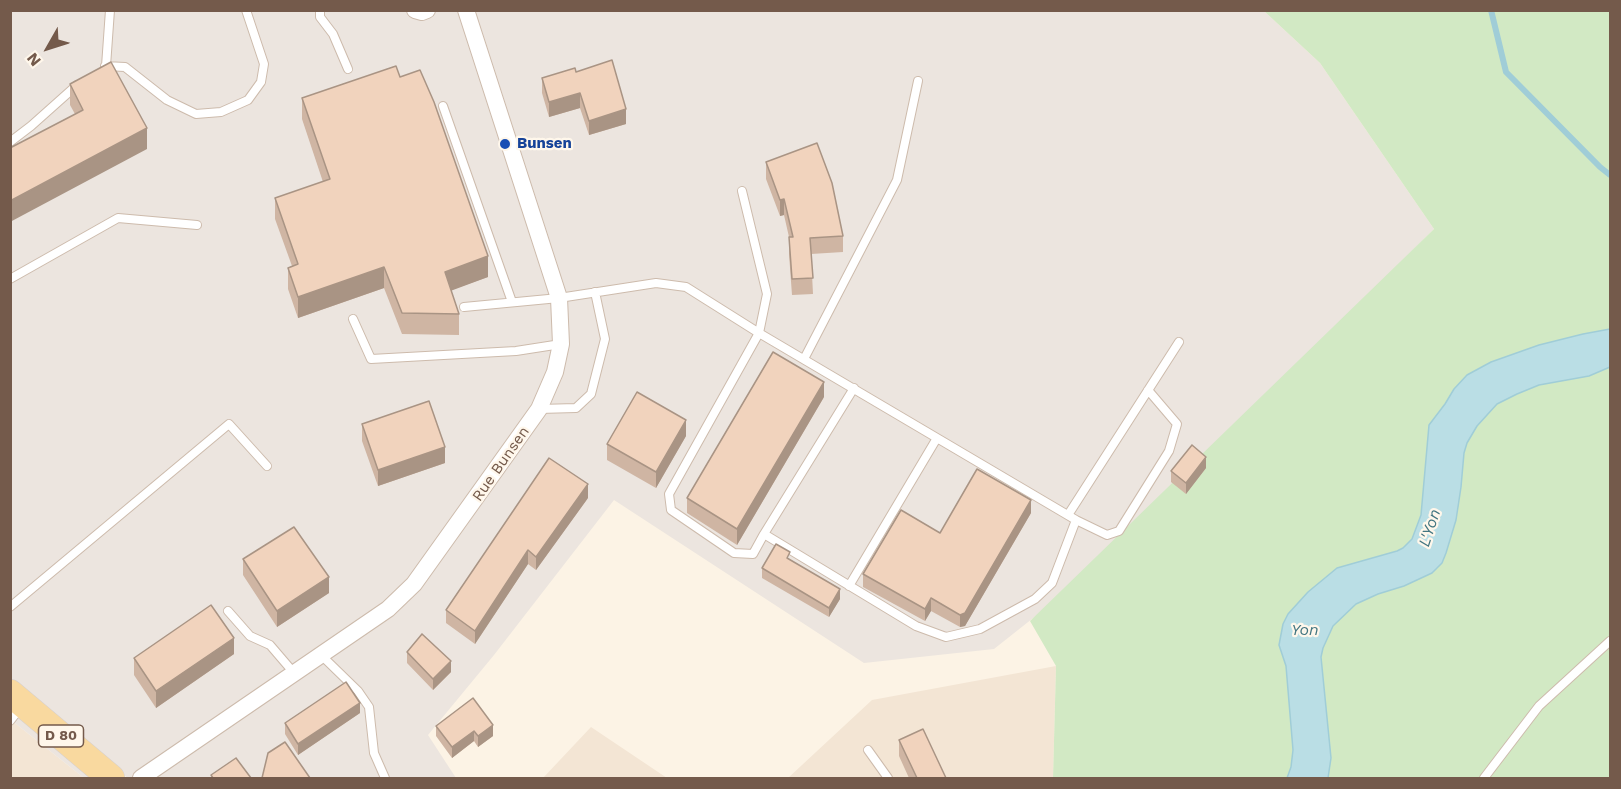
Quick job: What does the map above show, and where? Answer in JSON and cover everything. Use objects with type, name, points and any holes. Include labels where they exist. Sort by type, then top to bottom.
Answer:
[{"type":"main road","name":"D 80","points":[[15,706],[111,778]]},
{"type":"street","points":[[415,10],[422,12],[427,10]]},
{"type":"street","name":"Rue Bunsen","points":[[141,778],[388,609],[414,584],[539,409],[555,372],[561,344],[559,298],[466,10]]},
{"type":"lane","points":[[110,10],[102,68],[124,67],[167,100],[196,114],[221,112],[248,100],[261,82],[264,64],[246,10]]},
{"type":"lane","points":[[320,10],[320,17],[333,34],[348,69]]},
{"type":"lane","points":[[10,142],[83,80]]},
{"type":"lane","points":[[804,359],[897,180],[918,81]]},
{"type":"lane","points":[[443,106],[512,302]]},
{"type":"lane","points":[[742,191],[767,294],[759,333],[669,494],[671,510],[734,553],[753,554],[854,388]]},
{"type":"lane","points":[[10,279],[118,218],[197,225]]},
{"type":"lane","points":[[464,307],[559,298],[656,283],[686,287],[759,333],[1076,520],[1107,535],[1119,531],[1169,451],[1177,424],[1148,390]]},
{"type":"lane","points":[[539,409],[576,408],[591,394],[605,339],[595,292]]},
{"type":"lane","points":[[353,319],[370,359],[516,351],[561,344]]},
{"type":"lane","points":[[1068,515],[1179,342]]},
{"type":"lane","points":[[10,607],[229,424],[267,465]]},
{"type":"lane","points":[[849,586],[937,438]]},
{"type":"lane","points":[[764,534],[916,626],[946,637],[980,629],[1035,599],[1052,583],[1076,520]]},
{"type":"lane","points":[[228,611],[250,636],[270,645],[294,673]]},
{"type":"lane","points":[[1484,778],[1539,706],[1611,641]]},
{"type":"lane","points":[[320,654],[358,692],[369,708],[374,753],[385,778]]},
{"type":"lane","points":[[868,750],[888,778]]},
{"type":"shaded area","points":[[10,11],[1264,11],[1320,63],[1434,229],[1090,573],[994,649],[864,663],[614,500],[494,655],[428,735],[456,778],[128,778],[125,776],[123,778],[84,778],[11,720]]},
{"type":"shaded area","points":[[1056,666],[1053,778],[788,778],[872,700]]},
{"type":"shaded area","points":[[11,720],[84,778],[11,778]]},
{"type":"shaded area","points":[[591,727],[667,778],[543,778]]},
{"type":"green space","points":[[1264,11],[1610,11],[1610,778],[1053,778],[1056,666],[1030,621],[1434,229],[1320,63]]},
{"type":"water","name":"Yon","points":[[1610,329],[1610,367],[1589,376],[1539,385],[1517,394],[1497,404],[1477,426],[1464,453],[1456,520],[1442,563],[1432,573],[1356,604],[1333,626],[1321,657],[1331,758],[1328,778],[1287,778],[1293,750],[1286,666],[1279,645],[1283,624],[1288,614],[1308,592],[1337,568],[1397,551],[1412,539],[1421,515],[1429,425],[1454,389],[1467,375],[1491,362],[1539,345]]},
{"type":"building","points":[[612,60],[626,109],[589,121],[580,93],[549,102],[542,78],[575,68],[576,72]]},
{"type":"building","points":[[111,62],[147,128],[10,201],[10,148],[83,110],[70,84]]},
{"type":"building","points":[[396,66],[400,77],[420,70],[434,102],[488,256],[445,272],[459,314],[402,313],[384,267],[298,297],[288,268],[298,264],[275,198],[330,179],[302,98]]},
{"type":"building","points":[[817,143],[832,183],[843,236],[810,238],[813,278],[792,279],[789,237],[793,237],[784,199],[780,200],[766,162]]},
{"type":"building","points":[[773,352],[824,382],[737,529],[687,498]]},
{"type":"building","points":[[637,392],[686,420],[656,472],[607,444]]},
{"type":"building","points":[[429,401],[445,447],[378,470],[362,424]]},
{"type":"building","points":[[1192,445],[1206,457],[1186,483],[1171,471]]},
{"type":"building","points":[[549,458],[588,484],[536,557],[528,550],[475,631],[446,610]]},
{"type":"building","points":[[977,469],[1031,500],[965,613],[960,615],[931,598],[925,609],[863,574],[901,510],[940,533]]},
{"type":"building","points":[[294,527],[329,577],[277,611],[243,559]]},
{"type":"building","points":[[776,544],[790,552],[787,558],[840,589],[829,608],[762,568]]},
{"type":"building","points":[[211,605],[234,638],[156,691],[134,658]]},
{"type":"building","points":[[422,634],[451,661],[433,679],[407,652]]},
{"type":"building","points":[[346,682],[360,703],[298,744],[285,723]]},
{"type":"building","points":[[473,698],[493,725],[478,736],[474,731],[452,747],[436,726]]},
{"type":"building","points":[[923,729],[946,778],[917,778],[899,740]]},
{"type":"building","points":[[285,742],[310,778],[262,778],[268,753]]},
{"type":"building","points":[[236,758],[251,778],[213,778],[211,775]]},
{"type":"waterway","points":[[1491,10],[1506,72],[1610,175]]},
{"type":"place","name":"Bunsen","points":[[505,144]]},
{"type":"water label","name":"L'Yon","points":[[1430,528]]}]
